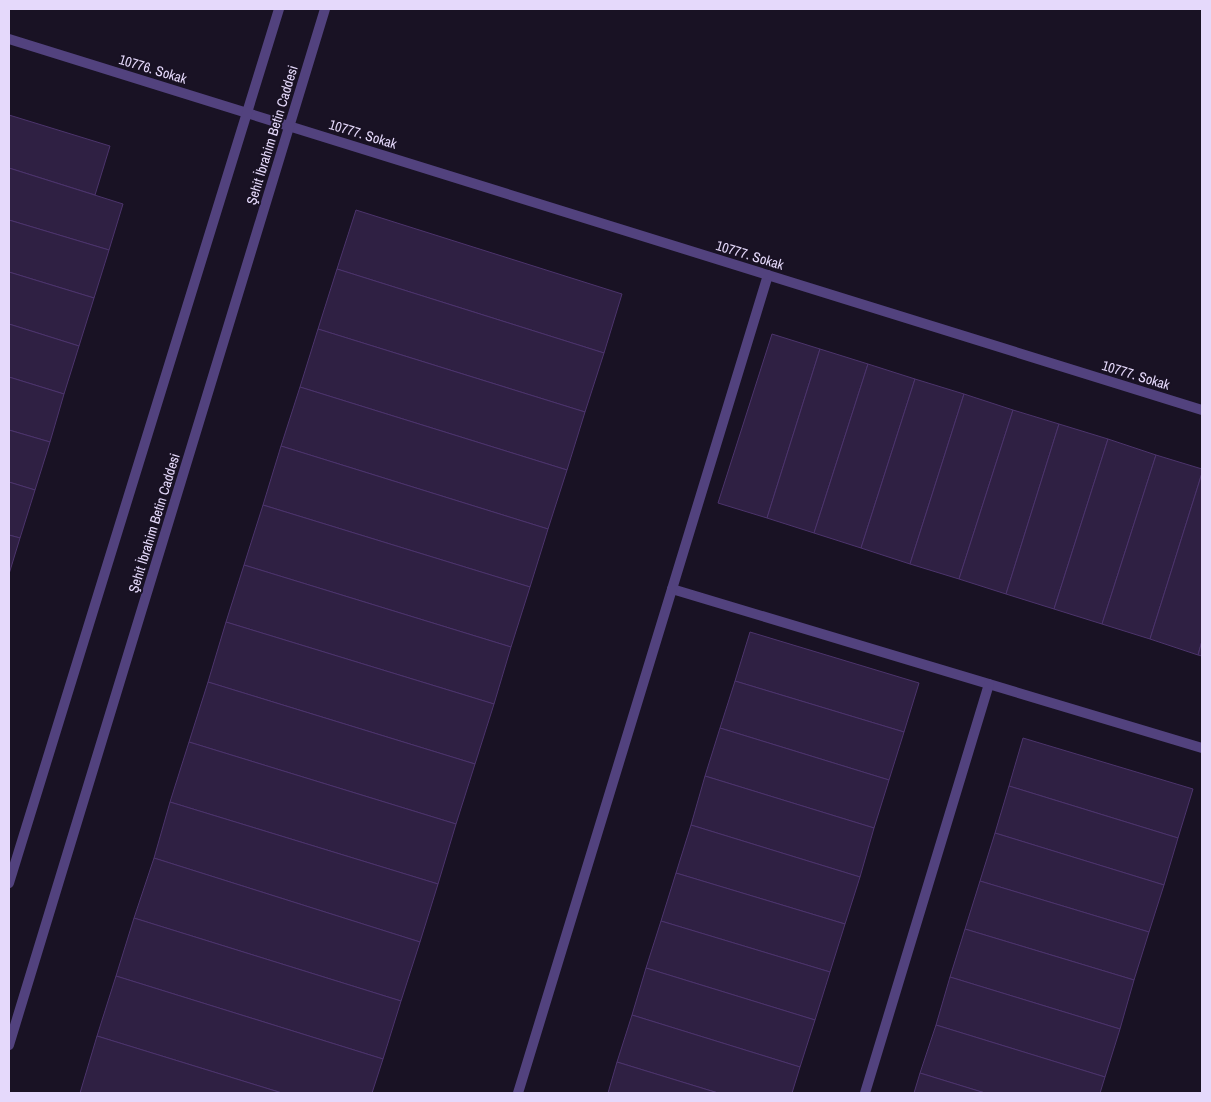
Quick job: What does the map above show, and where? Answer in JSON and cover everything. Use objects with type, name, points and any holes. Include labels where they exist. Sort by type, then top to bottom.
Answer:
[{"type":"street","points":[[9,883],[279,9]]},
{"type":"street","name":"Şehit İbrahim Betin Caddesi","points":[[9,1045],[325,9]]},
{"type":"street","name":"10776. Sokak","points":[[9,39],[289,126]]},
{"type":"street","name":"10777. Sokak","points":[[289,126],[1202,410]]},
{"type":"street","points":[[518,1093],[768,275]]},
{"type":"street","points":[[672,589],[1202,748]]},
{"type":"street","points":[[865,1093],[989,684]]},
{"type":"building","points":[[9,115],[110,146],[95,195],[9,168]]},
{"type":"building","points":[[9,168],[123,204],[109,250],[9,220]]},
{"type":"building","points":[[356,210],[622,294],[604,353],[337,269]]},
{"type":"building","points":[[9,220],[109,250],[94,298],[9,272]]},
{"type":"building","points":[[337,269],[604,353],[585,412],[318,329]]},
{"type":"building","points":[[9,272],[94,298],[79,346],[9,324]]},
{"type":"building","points":[[9,324],[79,346],[64,394],[9,377]]},
{"type":"building","points":[[318,329],[585,412],[567,470],[300,387]]},
{"type":"building","points":[[772,334],[820,349],[767,518],[718,503]]},
{"type":"building","points":[[820,349],[868,364],[814,533],[767,518]]},
{"type":"building","points":[[868,364],[915,379],[861,548],[814,533]]},
{"type":"building","points":[[9,377],[64,394],[50,442],[9,430]]},
{"type":"building","points":[[915,379],[964,394],[910,564],[861,548]]},
{"type":"building","points":[[300,387],[567,470],[548,529],[281,446]]},
{"type":"building","points":[[964,394],[1013,410],[959,579],[910,564]]},
{"type":"building","points":[[1013,410],[1059,424],[1006,594],[959,579]]},
{"type":"building","points":[[1059,424],[1108,439],[1054,609],[1006,594]]},
{"type":"building","points":[[9,430],[50,442],[35,490],[9,482]]},
{"type":"building","points":[[1108,439],[1156,455],[1102,624],[1054,609]]},
{"type":"building","points":[[281,446],[548,529],[530,587],[263,505]]},
{"type":"building","points":[[1156,455],[1202,469],[1202,473],[1150,639],[1102,624]]},
{"type":"building","points":[[1202,473],[1202,641],[1198,655],[1150,639]]},
{"type":"building","points":[[9,482],[35,490],[20,538],[9,535]]},
{"type":"building","points":[[263,505],[530,587],[511,647],[244,565]]},
{"type":"building","points":[[9,535],[20,538],[9,574]]},
{"type":"building","points":[[244,565],[511,647],[494,704],[226,622]]},
{"type":"building","points":[[226,622],[494,704],[475,764],[208,682]]},
{"type":"building","points":[[750,632],[919,683],[904,732],[735,681]]},
{"type":"building","points":[[1202,641],[1202,656],[1198,655]]},
{"type":"building","points":[[735,681],[904,732],[889,780],[720,728]]},
{"type":"building","points":[[208,682],[475,764],[456,824],[189,742]]},
{"type":"building","points":[[720,728],[889,780],[874,828],[705,776]]},
{"type":"building","points":[[1023,738],[1193,789],[1178,838],[1009,786]]},
{"type":"building","points":[[189,742],[456,824],[438,884],[170,802]]},
{"type":"building","points":[[705,776],[874,828],[860,877],[691,825]]},
{"type":"building","points":[[1009,786],[1178,838],[1164,885],[995,833]]},
{"type":"building","points":[[170,802],[438,884],[420,942],[154,858]]},
{"type":"building","points":[[691,825],[860,877],[845,924],[676,873]]},
{"type":"building","points":[[995,833],[1164,885],[1149,932],[980,881]]},
{"type":"building","points":[[154,858],[420,942],[401,1001],[134,918]]},
{"type":"building","points":[[676,873],[845,924],[830,972],[661,921]]},
{"type":"building","points":[[980,881],[1149,932],[1134,980],[965,929]]},
{"type":"building","points":[[134,918],[401,1001],[383,1059],[116,976]]},
{"type":"building","points":[[661,921],[830,972],[815,1020],[646,968]]},
{"type":"building","points":[[965,929],[1134,980],[1120,1029],[950,977]]},
{"type":"building","points":[[646,968],[815,1020],[800,1067],[632,1015]]},
{"type":"building","points":[[116,976],[383,1059],[372,1093],[282,1093],[97,1036]]},
{"type":"building","points":[[950,977],[1120,1029],[1105,1077],[936,1025]]},
{"type":"building","points":[[632,1015],[800,1067],[792,1093],[718,1093],[617,1062]]},
{"type":"building","points":[[936,1025],[1105,1077],[1100,1093],[985,1093],[920,1073]]},
{"type":"building","points":[[97,1036],[282,1093],[80,1093]]},
{"type":"building","points":[[617,1062],[718,1093],[608,1093]]},
{"type":"building","points":[[920,1073],[985,1093],[914,1093]]}]
